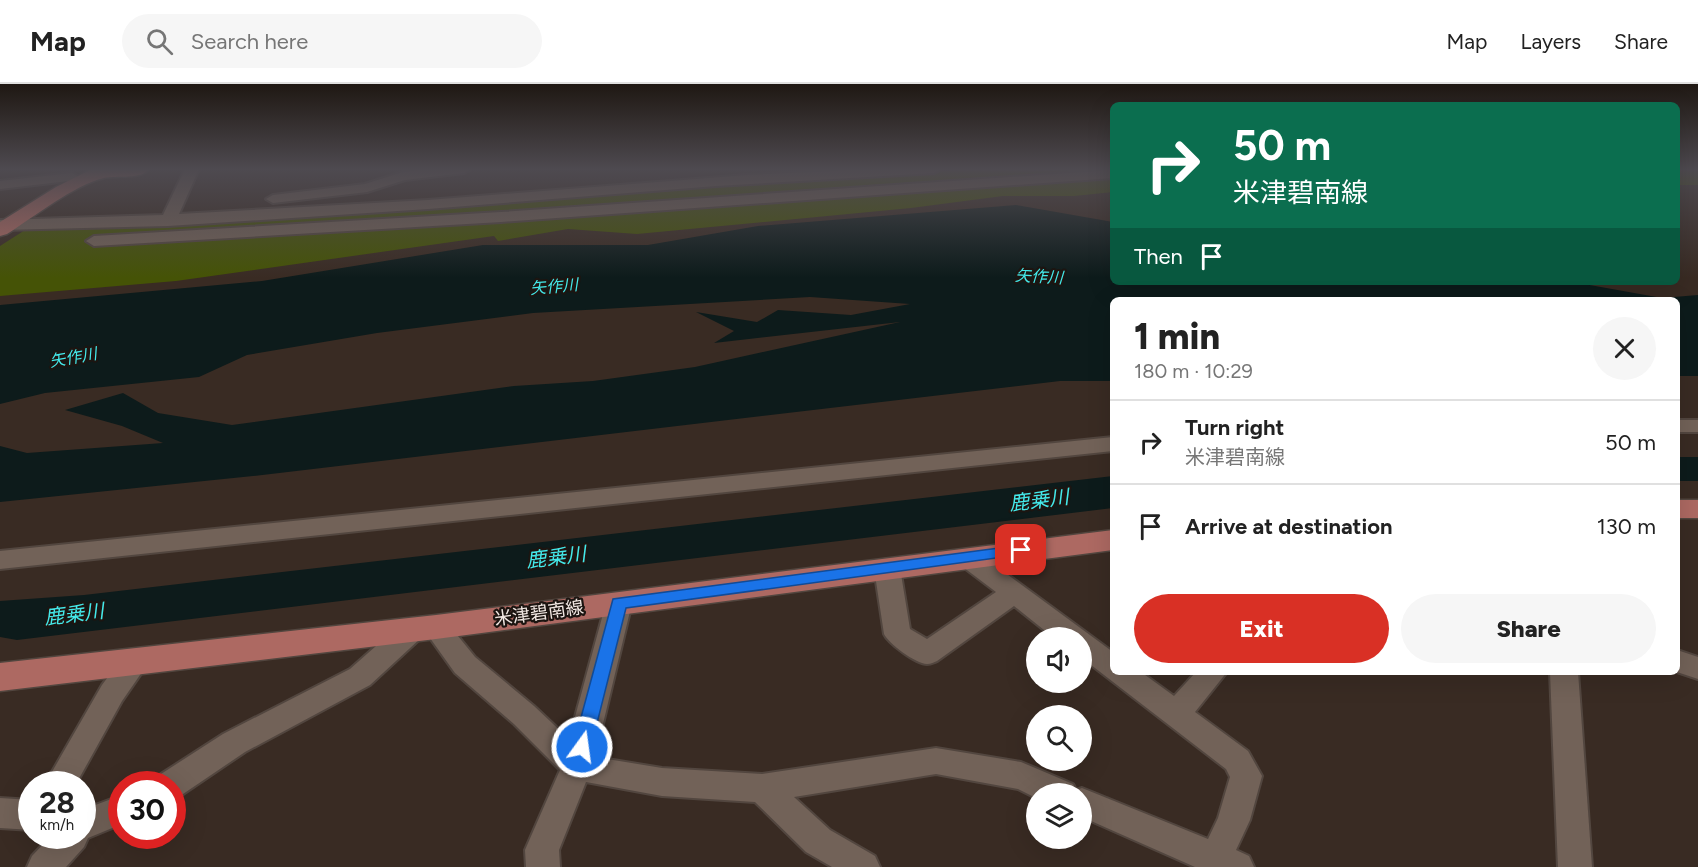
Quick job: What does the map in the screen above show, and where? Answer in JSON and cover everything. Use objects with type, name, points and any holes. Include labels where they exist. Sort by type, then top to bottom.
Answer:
[{"type":"main road","points":[[2,224],[29,206]]},
{"type":"main road","points":[[2,224],[36,206]]},
{"type":"main road","points":[[1680,509],[1698,509]]},
{"type":"main road","name":"米津碧南線","points":[[0,677],[424,628],[1110,540]]},
{"type":"street","points":[[170,216],[175,206]]},
{"type":"street","points":[[170,216],[244,206]]},
{"type":"street","points":[[2,224],[369,206]]},
{"type":"street","points":[[94,242],[654,206]]},
{"type":"street","points":[[1680,426],[1698,426]]},
{"type":"street","points":[[0,560],[1110,444]]},
{"type":"street","points":[[968,558],[1059,627]]},
{"type":"street","points":[[887,568],[897,634],[927,654],[1014,593]]},
{"type":"street","points":[[543,867],[542,850],[577,767],[619,603]]},
{"type":"street","points":[[186,775],[234,743],[360,677],[424,628],[524,716],[577,767],[662,782],[762,788],[936,761],[1021,776],[1037,783]]},
{"type":"street","points":[[1092,650],[1110,664]]},
{"type":"street","points":[[67,771],[112,693],[135,662]]},
{"type":"street","points":[[1680,662],[1698,668]]},
{"type":"street","points":[[1092,806],[1221,864],[1246,776],[1238,760],[1124,675]]},
{"type":"street","points":[[1176,714],[1210,675]]},
{"type":"street","points":[[1564,675],[1575,867]]},
{"type":"street","points":[[762,788],[818,841],[863,867]]},
{"type":"street","points":[[0,813],[18,814]]},
{"type":"street","points":[[44,867],[60,849]]},
{"type":"green space","points":[[431,206],[930,206],[637,234],[568,229],[498,241],[494,236],[176,281],[0,296],[0,246],[25,230]]},
{"type":"water","name":"矢作川","points":[[1019,206],[1110,221],[1110,285],[1590,285],[1656,297],[1110,297],[1110,381],[1060,381],[253,476],[0,502],[0,446],[27,453],[163,443],[122,426],[65,410],[123,393],[158,413],[232,425],[514,386],[593,381],[695,367],[900,322],[714,343],[734,331],[696,312],[757,322],[778,310],[851,315],[910,304],[810,297],[533,313],[377,333],[247,355],[199,377],[45,393],[0,404],[0,305],[262,281],[483,245],[648,245],[758,226]]},
{"type":"water","points":[[1698,295],[1698,376],[1680,376],[1680,297],[1674,297]]},
{"type":"water","points":[[1680,457],[1698,457],[1698,481],[1680,481]]},
{"type":"water","name":"鹿乗川","points":[[1110,476],[1110,508],[17,640],[0,637],[0,601],[84,595]]},
{"type":"route","points":[[582,747],[619,603],[1021,550]]}]
